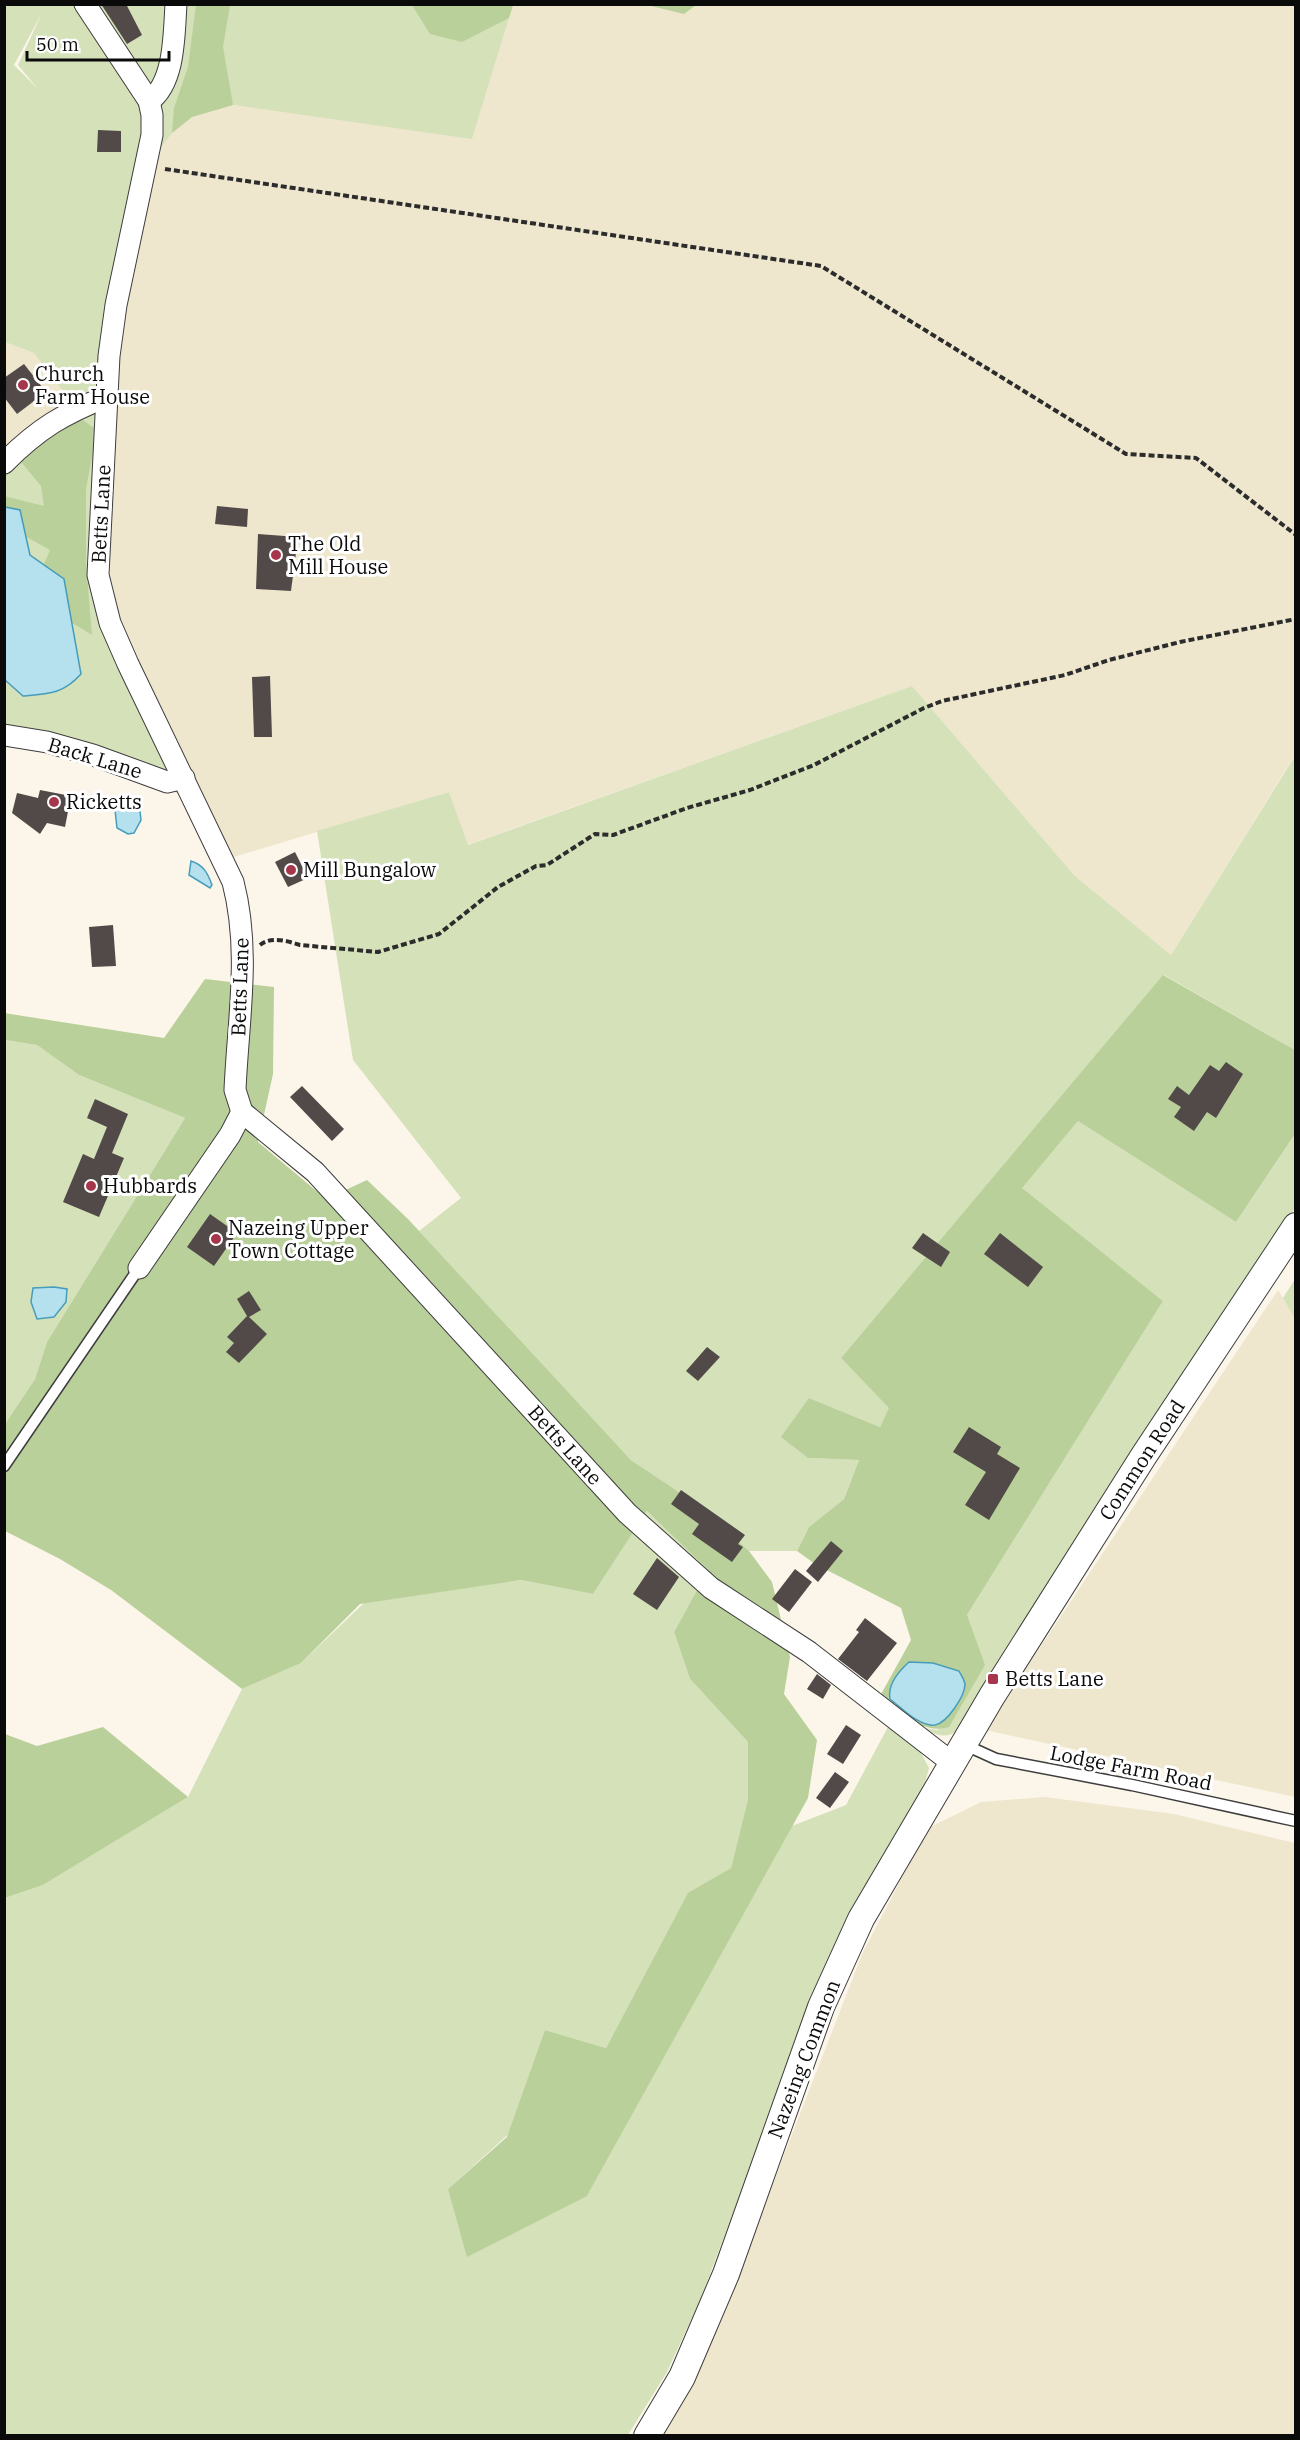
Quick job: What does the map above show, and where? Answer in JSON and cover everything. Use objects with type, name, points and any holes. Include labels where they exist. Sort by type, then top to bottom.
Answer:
[{"type":"street","points":[[85,4],[149,101],[157,95],[166,82],[174,38],[176,4]]},
{"type":"street","name":"Betts Lane","points":[[149,101],[152,135],[116,305],[109,356],[98,575],[110,623],[154,721],[184,778],[233,882],[239,904],[243,959],[235,1090],[242,1112],[315,1172],[627,1513],[711,1588],[957,1753]]},
{"type":"street","points":[[4,463],[29,438],[69,411],[108,396]]},
{"type":"street","name":"Back Lane","points":[[4,735],[47,742],[93,755],[167,782],[184,778]]},
{"type":"street","points":[[139,1268],[230,1135],[242,1112]]},
{"type":"street","name":"Common Road","points":[[992,1696],[1143,1457],[1296,1226]]},
{"type":"street","name":"Nazeing Common","points":[[646,2436],[681,2377],[726,2274],[794,2079],[834,1977],[861,1918],[992,1696]]},
{"type":"lane","points":[[4,1466],[139,1268]]},
{"type":"lane","name":"Lodge Farm Road","points":[[957,1753],[1132,1785],[1296,1821]]},
{"type":"path","points":[[147,166],[821,266],[1126,454],[1196,458],[1296,535]]},
{"type":"path","points":[[243,959],[265,940],[378,952],[439,934],[498,887],[536,866],[547,865],[595,834],[613,835],[687,808],[750,790],[814,765],[942,701],[1065,675],[1109,660],[1180,642],[1296,619]]},
{"type":"shaded area","points":[[513,5],[1295,5],[1295,755],[1171,955],[1074,875],[912,686],[467,845],[449,792],[224,860],[104,602],[108,396],[147,166],[172,133],[192,117],[233,105],[472,138]]},
{"type":"shaded area","points":[[5,342],[34,353],[64,393],[69,411],[5,455]]},
{"type":"shaded area","points":[[1278,1290],[1296,1319],[1295,1797],[985,1730]]},
{"type":"shaded area","points":[[1045,1797],[1174,1814],[1295,1843],[1295,2435],[661,2436],[712,2340],[863,1952],[928,1828],[981,1802]]},
{"type":"green space","points":[[4,5],[513,5],[472,139],[233,105],[192,117],[172,133],[147,166],[127,250],[98,575],[191,798],[111,769],[5,741],[5,455],[69,411],[64,393],[34,353],[5,342]],"holes":[[[42,13],[18,65],[38,89],[14,65]]]},
{"type":"green space","points":[[196,5],[230,5],[223,47],[233,105],[192,117],[172,133],[174,108],[188,67]]},
{"type":"green space","points":[[412,5],[513,5],[509,18],[462,42],[430,34]]},
{"type":"green space","points":[[647,5],[696,5],[684,14]]},
{"type":"green space","points":[[81,419],[97,430],[86,489],[86,564],[92,635],[69,621],[39,576],[50,550],[5,525],[4,496],[44,506],[41,486],[22,463],[16,451]]},
{"type":"green space","points":[[912,686],[1074,875],[1171,955],[1295,756],[1295,1050],[1164,975],[841,1358],[890,1408],[880,1427],[809,1398],[808,1458],[859,1460],[844,1499],[809,1527],[797,1551],[749,1551],[700,1507],[631,1460],[419,1231],[461,1198],[353,1060],[317,831],[449,792],[468,845]]},
{"type":"green space","points":[[1163,975],[1295,1050],[1295,1134],[1236,1222],[1078,1121],[1022,1188],[1163,1301],[967,1615],[985,1665],[949,1727],[930,1728],[904,1715],[880,1696],[911,1640],[901,1608],[815,1564],[797,1551],[809,1527],[844,1499],[859,1460],[808,1458],[781,1437],[809,1398],[880,1427],[889,1408],[841,1358]]},
{"type":"green space","points":[[205,979],[274,987],[273,1074],[258,1142],[326,1199],[367,1180],[408,1219],[631,1460],[701,1507],[749,1551],[772,1582],[790,1657],[784,1694],[817,1740],[808,1798],[587,2196],[467,2257],[448,2189],[507,2137],[545,2030],[606,2048],[688,1893],[731,1868],[748,1799],[748,1742],[690,1679],[674,1632],[708,1570],[647,1511],[593,1594],[521,1580],[360,1604],[301,1663],[242,1689],[111,1590],[60,1559],[5,1531],[5,1424],[35,1379],[47,1342],[185,1118],[79,1075],[37,1045],[5,1040],[4,1013],[164,1038]]},
{"type":"green space","points":[[5,1040],[37,1045],[79,1075],[185,1118],[47,1342],[35,1379],[5,1424]]},
{"type":"green space","points":[[1078,1121],[1236,1222],[1295,1134],[1295,1208],[959,1730],[950,1735],[937,1735],[924,1728],[938,1730],[967,1615],[1163,1301],[1021,1188]]},
{"type":"green space","points":[[1295,1279],[1295,1319],[1283,1298]]},
{"type":"green space","points":[[647,1511],[708,1570],[674,1632],[690,1679],[748,1742],[748,1799],[731,1868],[688,1894],[606,2048],[545,2030],[512,2131],[448,2189],[587,2196],[792,1826],[846,1805],[888,1727],[920,1751],[929,1768],[923,1790],[853,1906],[826,1965],[701,2298],[667,2372],[628,2435],[5,2436],[5,1898],[43,1885],[188,1797],[242,1689],[301,1663],[364,1603],[521,1580],[593,1594]]},
{"type":"green space","points":[[103,1727],[188,1797],[43,1885],[5,1898],[5,1734],[37,1746]]},
{"type":"water","points":[[5,507],[20,510],[30,555],[64,579],[81,674],[68,686],[55,692],[23,696],[5,680]]},
{"type":"water","points":[[123,803],[134,806],[140,811],[141,820],[134,833],[128,834],[117,828],[115,810]]},
{"type":"water","points":[[191,861],[205,870],[212,885],[210,888],[189,875]]},
{"type":"water","points":[[33,1288],[67,1289],[66,1302],[54,1317],[37,1319],[31,1302]]},
{"type":"water","points":[[909,1662],[933,1663],[959,1671],[965,1684],[964,1689],[959,1702],[940,1723],[929,1725],[923,1723],[890,1699],[892,1683]]},
{"type":"building","points":[[101,4],[126,4],[142,35],[127,44]]},
{"type":"building","points":[[98,130],[121,131],[121,152],[97,152]]},
{"type":"building","name":"Church Farm House","points":[[24,364],[46,392],[17,414],[4,397],[4,378]]},
{"type":"building","points":[[217,506],[248,509],[247,527],[215,524]]},
{"type":"building","name":"The Old Mill House","points":[[258,534],[298,537],[291,591],[256,589]]},
{"type":"building","points":[[270,676],[272,737],[254,737],[252,677]]},
{"type":"building","points":[[40,790],[71,796],[65,827],[47,823],[40,834],[12,813],[17,793],[38,798]]},
{"type":"building","name":"Mill Bungalow","points":[[295,852],[308,878],[288,887],[275,862]]},
{"type":"building","points":[[113,925],[116,966],[92,967],[89,927]]},
{"type":"building","points":[[1226,1062],[1243,1074],[1216,1118],[1207,1112],[1194,1131],[1174,1117],[1181,1107],[1168,1099],[1177,1086],[1189,1095],[1210,1065],[1219,1071]]},
{"type":"building","points":[[302,1086],[344,1129],[332,1141],[290,1097]]},
{"type":"building","points":[[95,1099],[128,1114],[112,1153],[124,1158],[99,1217],[63,1202],[83,1154],[94,1159],[107,1127],[87,1118]]},
{"type":"building","name":"Nazeing Upper Town Cottage","points":[[210,1214],[237,1233],[214,1266],[187,1247]]},
{"type":"building","points":[[923,1233],[950,1252],[941,1267],[912,1248]]},
{"type":"building","points":[[1000,1233],[1043,1267],[1028,1287],[984,1254]]},
{"type":"building","points":[[249,1291],[261,1310],[249,1317],[267,1334],[239,1363],[226,1352],[234,1343],[227,1337],[247,1316],[237,1299]]},
{"type":"building","points":[[707,1347],[720,1357],[698,1381],[686,1371]]},
{"type":"building","points":[[969,1427],[1001,1447],[997,1454],[1020,1468],[989,1520],[965,1505],[986,1472],[953,1452]]},
{"type":"building","points":[[681,1490],[745,1535],[738,1544],[743,1547],[732,1562],[692,1534],[699,1524],[671,1504]]},
{"type":"building","points":[[831,1541],[843,1551],[818,1582],[806,1571]]},
{"type":"building","points":[[657,1558],[679,1577],[657,1610],[633,1594]]},
{"type":"building","points":[[795,1569],[812,1582],[789,1612],[772,1599]]},
{"type":"building","points":[[865,1618],[897,1643],[867,1681],[838,1659],[859,1632],[856,1630]]},
{"type":"building","points":[[817,1674],[831,1685],[823,1699],[807,1689]]},
{"type":"building","points":[[846,1725],[861,1735],[843,1764],[827,1754]]},
{"type":"building","points":[[835,1772],[849,1782],[830,1808],[816,1798]]},
{"type":"place","name":"Church Farm House","points":[[23,385]]},
{"type":"place","name":"The Old Mill House","points":[[276,555]]},
{"type":"place","name":"Ricketts","points":[[54,802]]},
{"type":"place","name":"Mill Bungalow","points":[[291,870]]},
{"type":"place","name":"Hubbards","points":[[91,1186]]},
{"type":"place","name":"Nazeing Upper Town Cottage","points":[[216,1239]]},
{"type":"place","name":"Betts Lane","points":[[993,1679]]}]
